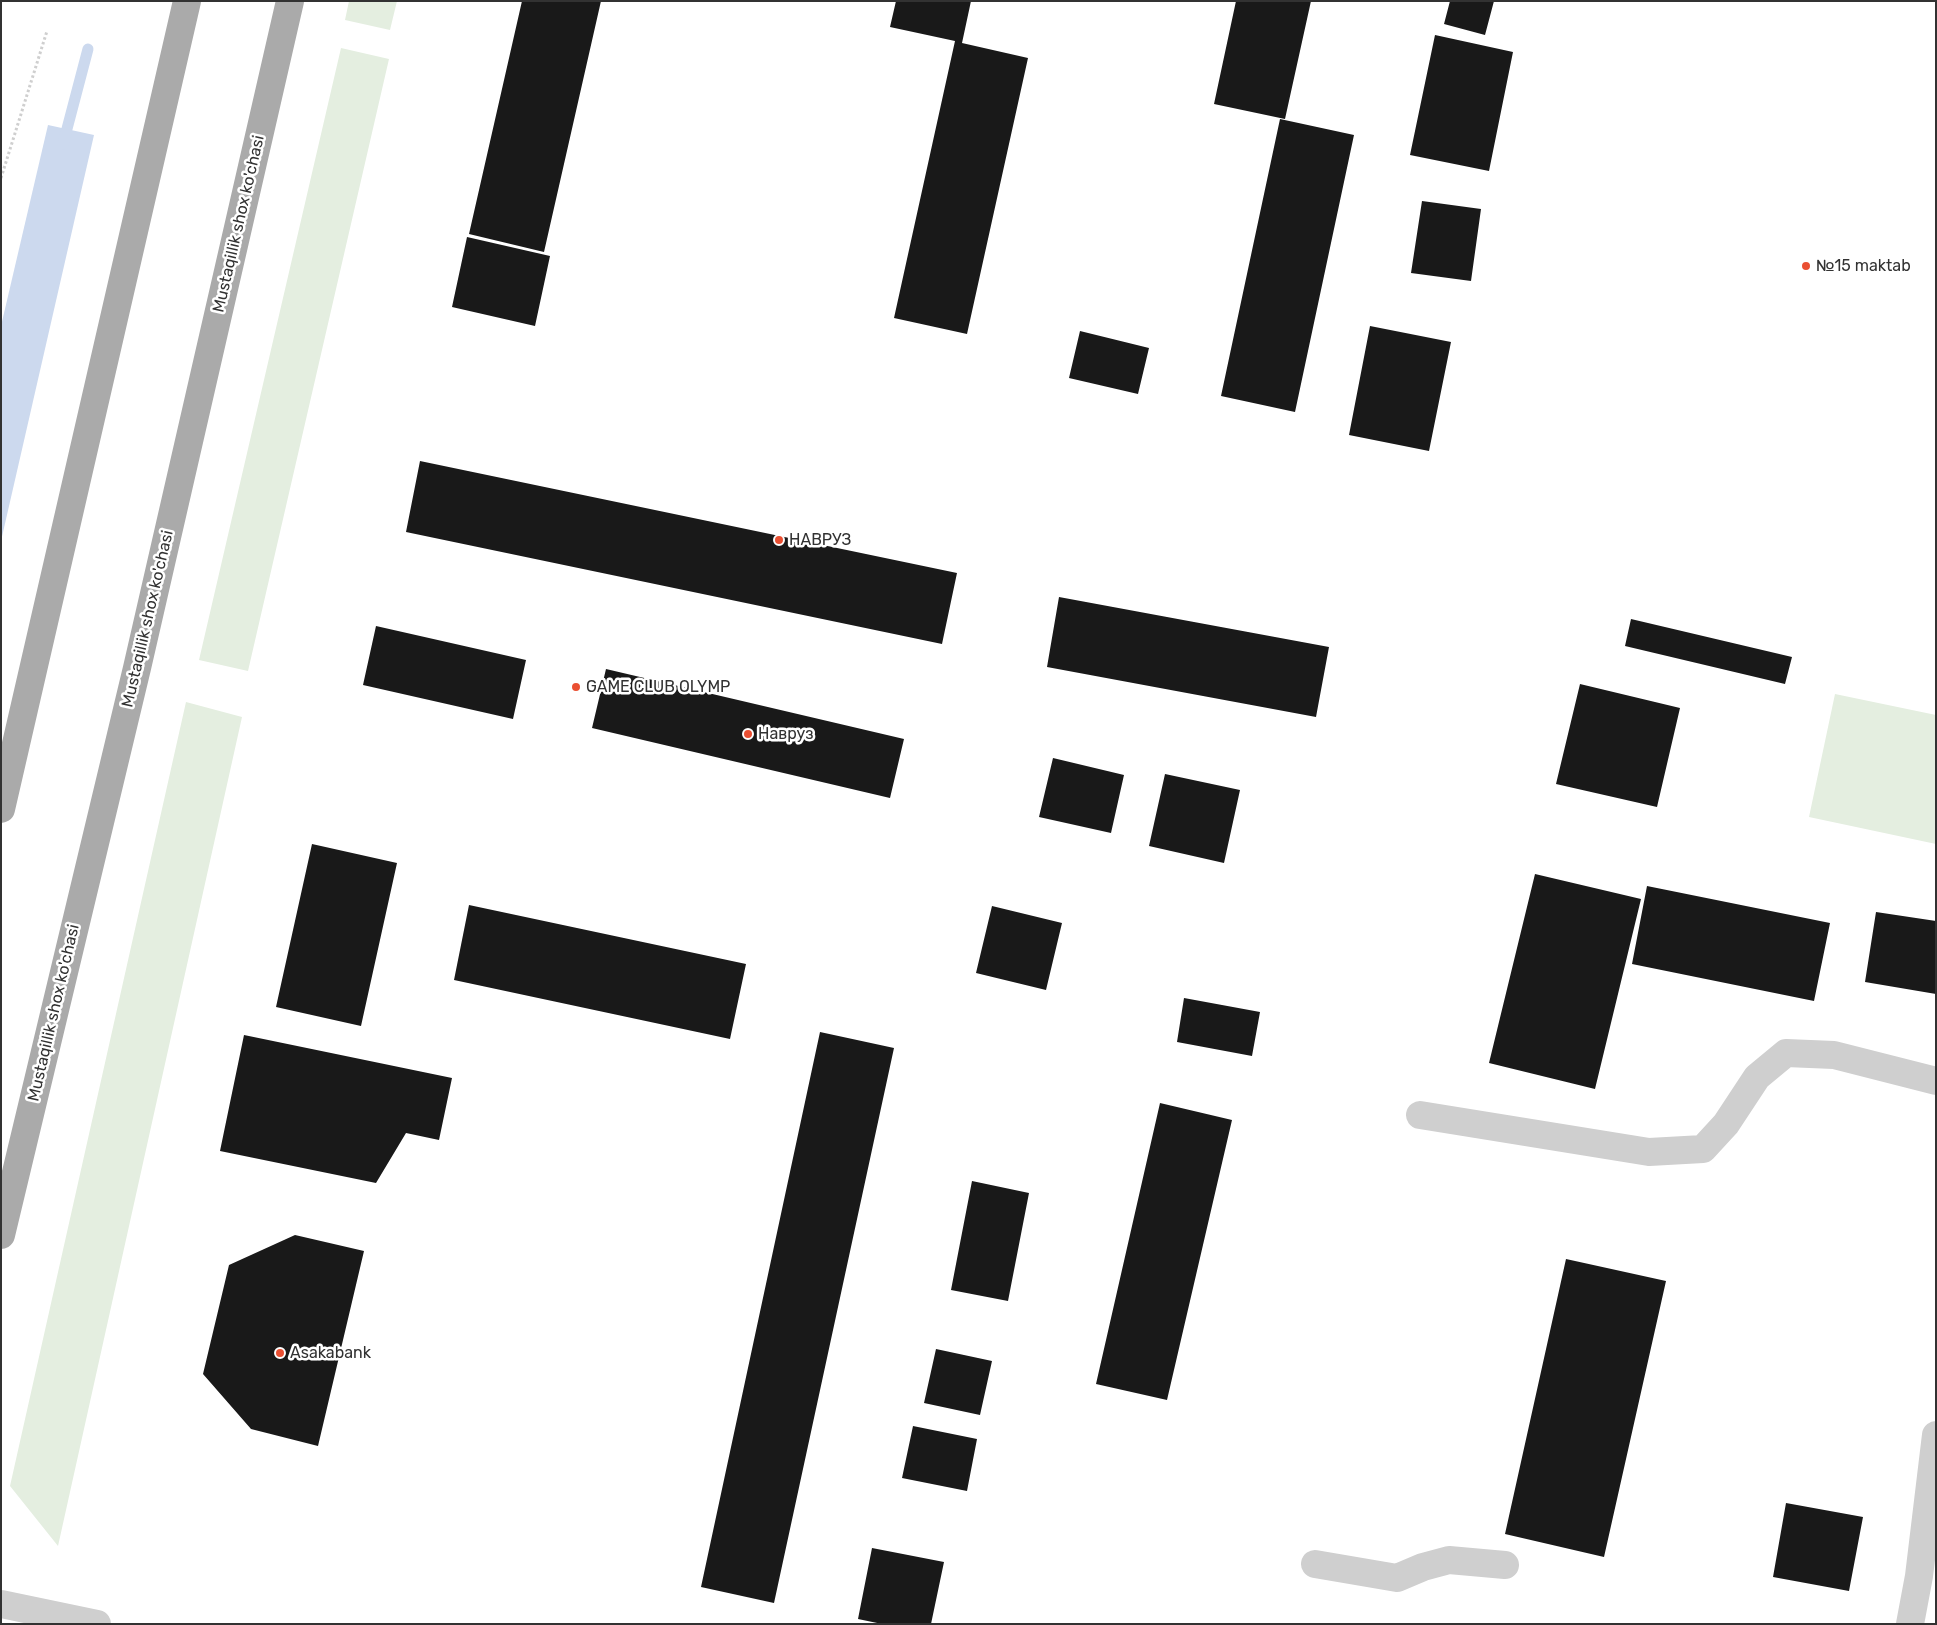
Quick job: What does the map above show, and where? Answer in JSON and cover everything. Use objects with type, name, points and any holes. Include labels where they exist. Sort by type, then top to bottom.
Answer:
[{"type":"main road","points":[[1,809],[187,1]]},
{"type":"main road","name":"Mustaqillik shox ko'chasi","points":[[1,1235],[137,668],[290,1]]},
{"type":"street","points":[[1420,1115],[1649,1152],[1703,1149],[1726,1124],[1757,1077],[1786,1054],[1834,1055],[1936,1082]]},
{"type":"street","points":[[1910,1624],[1919,1576],[1936,1435]]},
{"type":"street","points":[[1315,1564],[1397,1578],[1423,1567],[1450,1560],[1505,1565]]},
{"type":"street","points":[[1,1604],[97,1624]]},
{"type":"path","points":[[1,178],[47,31]]},
{"type":"green space","points":[[349,1],[397,1],[390,30],[345,20]]},
{"type":"green space","points":[[341,48],[389,59],[248,671],[199,660]]},
{"type":"green space","points":[[1835,694],[1936,715],[1936,844],[1809,817]]},
{"type":"green space","points":[[186,702],[242,717],[58,1546],[10,1486]]},
{"type":"water","points":[[48,125],[94,135],[1,541],[1,326]]},
{"type":"building","points":[[522,1],[601,1],[544,252],[469,234]]},
{"type":"building","points":[[896,1],[971,1],[962,43],[1028,58],[967,334],[894,318],[955,41],[890,27]]},
{"type":"building","points":[[1236,1],[1311,1],[1285,119],[1214,104]]},
{"type":"building","points":[[1450,1],[1494,1],[1485,35],[1444,24]]},
{"type":"building","points":[[1435,35],[1513,52],[1489,171],[1410,155]]},
{"type":"building","points":[[1280,119],[1354,135],[1295,412],[1221,396]]},
{"type":"building","points":[[1422,201],[1481,209],[1471,281],[1411,273]]},
{"type":"building","points":[[467,237],[550,256],[535,326],[452,307]]},
{"type":"building","points":[[1370,326],[1451,342],[1429,451],[1349,435]]},
{"type":"building","points":[[1080,331],[1149,348],[1138,394],[1069,378]]},
{"type":"building","points":[[420,461],[957,573],[942,644],[406,532]]},
{"type":"building","points":[[1059,597],[1329,647],[1316,717],[1047,667]]},
{"type":"building","points":[[1631,619],[1792,657],[1785,684],[1625,646]]},
{"type":"building","points":[[376,626],[526,660],[513,719],[363,685]]},
{"type":"building","name":"Навруз","points":[[606,669],[904,739],[890,798],[592,728]]},
{"type":"building","points":[[1580,684],[1680,708],[1657,807],[1556,784]]},
{"type":"building","points":[[1053,758],[1124,775],[1111,833],[1039,817]]},
{"type":"building","points":[[1165,774],[1240,790],[1224,863],[1149,846]]},
{"type":"building","points":[[312,844],[397,863],[361,1026],[276,1007]]},
{"type":"building","points":[[1535,874],[1641,899],[1595,1089],[1489,1063]]},
{"type":"building","points":[[1647,886],[1830,923],[1814,1001],[1632,964]]},
{"type":"building","points":[[469,905],[746,964],[730,1039],[454,980]]},
{"type":"building","points":[[992,906],[1062,923],[1046,990],[976,973]]},
{"type":"building","points":[[1876,912],[1936,921],[1936,994],[1865,982]]},
{"type":"building","points":[[1184,998],[1260,1012],[1252,1056],[1177,1042]]},
{"type":"building","points":[[820,1032],[894,1048],[774,1603],[701,1587]]},
{"type":"building","points":[[244,1035],[452,1078],[439,1140],[406,1133],[376,1183],[220,1151]]},
{"type":"building","points":[[1160,1103],[1232,1120],[1167,1400],[1096,1384]]},
{"type":"building","points":[[972,1181],[1029,1193],[1008,1301],[951,1290]]},
{"type":"building","points":[[295,1235],[364,1251],[318,1446],[251,1429],[203,1374],[229,1265]]},
{"type":"building","points":[[1566,1259],[1666,1281],[1604,1557],[1505,1534]]},
{"type":"building","points":[[936,1349],[992,1361],[980,1415],[924,1403]]},
{"type":"building","points":[[913,1426],[977,1439],[967,1491],[902,1478]]},
{"type":"building","points":[[1786,1503],[1863,1517],[1849,1591],[1773,1577]]},
{"type":"building","points":[[872,1548],[944,1562],[931,1624],[882,1624],[858,1619]]},
{"type":"waterway","points":[[63,144],[88,49]]},
{"type":"place","name":"№15 maktab","points":[[1806,266]]},
{"type":"place","name":"НАВРУЗ","points":[[779,540]]},
{"type":"place","name":"GAME CLUB OLYMP","points":[[576,687]]},
{"type":"place","name":"Навруз","points":[[748,734]]},
{"type":"place","name":"Asakabank","points":[[280,1353]]}]
